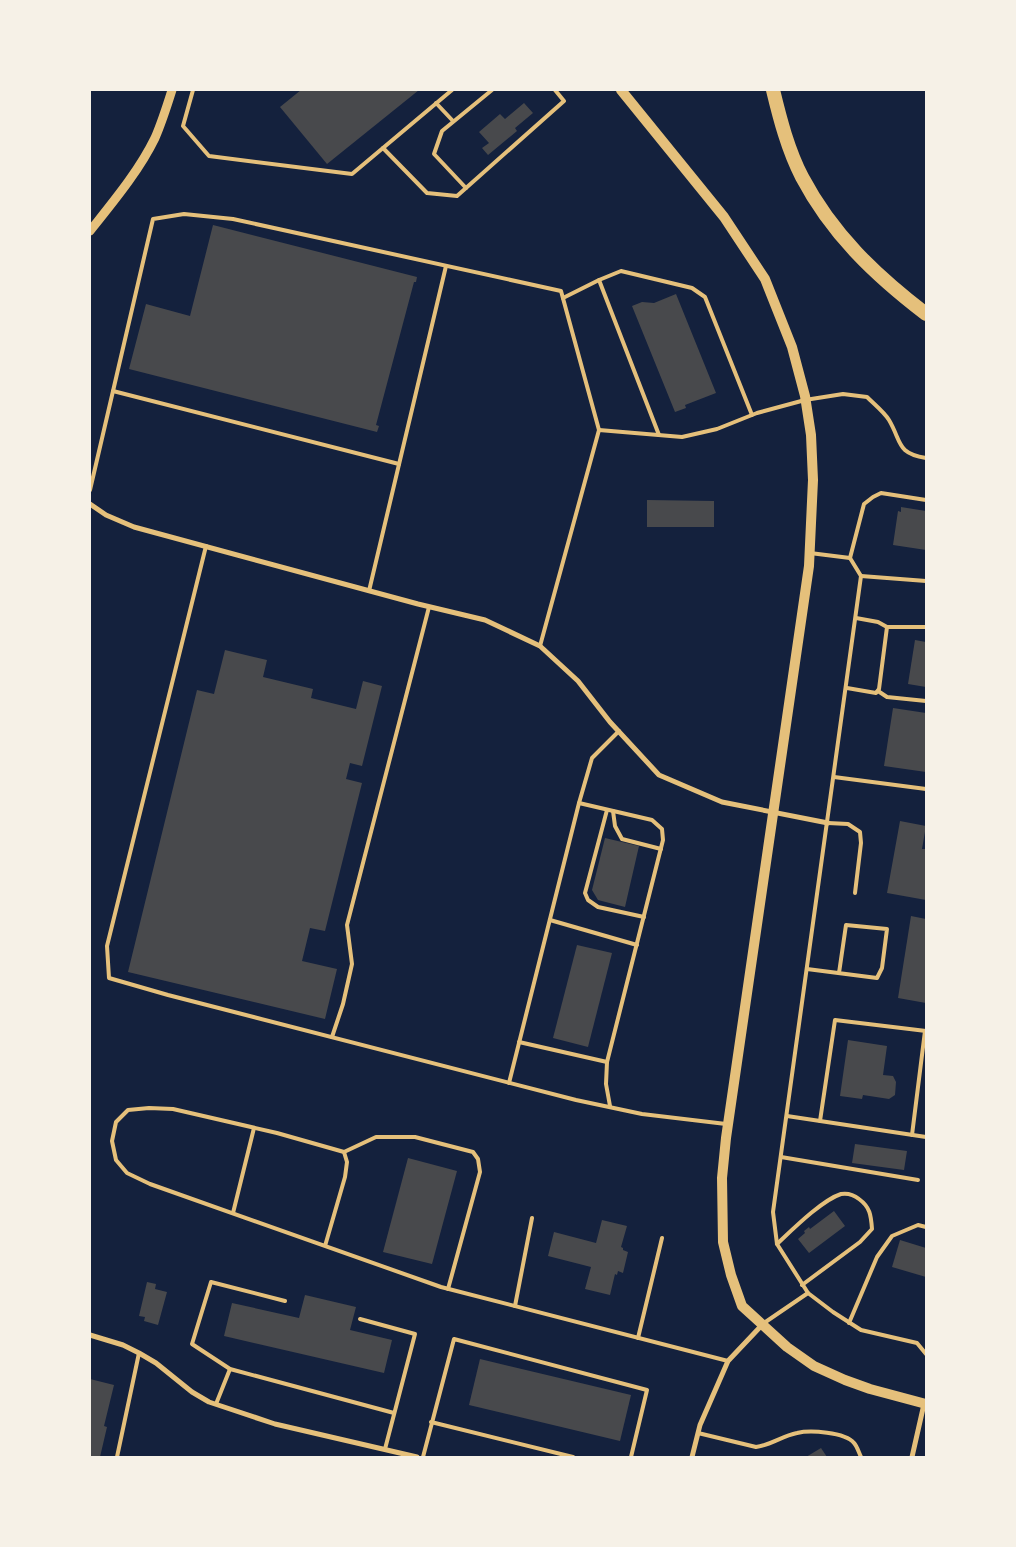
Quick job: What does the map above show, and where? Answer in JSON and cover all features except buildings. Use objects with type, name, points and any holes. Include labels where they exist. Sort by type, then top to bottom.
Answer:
[{"type":"highway","points":[[772,90],[798,167],[820,207],[840,236],[864,261],[926,314]]},
{"type":"main road","points":[[621,90],[724,217],[765,280],[792,347],[805,400],[811,436],[813,480],[810,553],[728,1124],[722,1178],[723,1242],[731,1275],[742,1306],[787,1347],[814,1366],[845,1380],[870,1389],[925,1402]]},
{"type":"street","points":[[90,231],[144,157],[162,122],[172,90]]},
{"type":"street","points":[[90,504],[134,527],[429,607],[485,620],[540,646],[578,681],[619,731],[659,775],[722,802],[828,823]]},
{"type":"street","points":[[692,1457],[700,1425],[728,1361],[762,1325]]},
{"type":"street","points":[[90,1335],[124,1345],[139,1353],[156,1363],[192,1392],[209,1402],[275,1424],[417,1457]]},
{"type":"street","points":[[912,1457],[925,1402]]},
{"type":"lane","points":[[193,90],[183,126],[209,156],[352,174],[452,90]]},
{"type":"lane","points":[[466,188],[434,154],[442,130],[492,90]]},
{"type":"lane","points":[[383,148],[427,193],[458,196],[564,101],[555,90]]},
{"type":"lane","points":[[436,103],[453,121]]},
{"type":"lane","points":[[90,490],[153,219],[184,214],[233,219],[561,291],[599,430],[540,646]]},
{"type":"lane","points":[[369,591],[446,266]]},
{"type":"lane","points":[[563,298],[599,280],[621,272],[692,288],[705,297],[752,415]]},
{"type":"lane","points":[[599,280],[659,435]]},
{"type":"lane","points":[[113,391],[399,464]]},
{"type":"lane","points":[[599,430],[682,437],[805,400],[843,394],[867,397],[889,420],[898,441],[904,449],[914,456],[926,458]]},
{"type":"lane","points":[[926,500],[881,493],[873,497],[864,504],[850,558],[861,576],[773,1212],[777,1244],[808,1293],[861,1330],[917,1343],[926,1354]]},
{"type":"lane","points":[[206,546],[107,946],[109,978],[168,995],[576,1100],[642,1114],[728,1124]]},
{"type":"lane","points":[[810,553],[850,558]]},
{"type":"lane","points":[[861,576],[926,580]]},
{"type":"lane","points":[[332,1037],[343,1004],[352,964],[347,925],[429,607]]},
{"type":"lane","points":[[856,618],[878,622],[887,626],[926,627]]},
{"type":"lane","points":[[878,691],[880,689],[887,626]]},
{"type":"lane","points":[[846,688],[878,691],[887,697],[926,701]]},
{"type":"lane","points":[[509,1083],[592,758],[619,731]]},
{"type":"lane","points":[[834,777],[926,790]]},
{"type":"lane","points":[[579,803],[652,820],[662,829],[664,840],[607,1062],[606,1084],[610,1106]]},
{"type":"lane","points":[[607,810],[585,893],[588,900],[598,906],[644,917]]},
{"type":"lane","points":[[613,811],[615,826],[622,839],[661,849]]},
{"type":"lane","points":[[828,823],[848,824],[860,832],[861,843],[855,893]]},
{"type":"lane","points":[[550,920],[637,944]]},
{"type":"lane","points":[[807,969],[877,978],[882,968],[887,929],[846,925],[839,973]]},
{"type":"lane","points":[[820,1121],[835,1020],[926,1031],[912,1135]]},
{"type":"lane","points":[[519,1042],[607,1062]]},
{"type":"lane","points":[[448,1289],[480,1172],[478,1159],[473,1152],[415,1137],[376,1137],[344,1152],[330,1146],[173,1109],[148,1108],[128,1110],[116,1122],[112,1141],[116,1160],[127,1173],[150,1184],[448,1289],[728,1361]]},
{"type":"lane","points":[[787,1116],[926,1137]]},
{"type":"lane","points":[[234,1214],[254,1128]]},
{"type":"lane","points":[[325,1246],[346,1177],[347,1162],[344,1152]]},
{"type":"lane","points":[[781,1157],[918,1180]]},
{"type":"lane","points":[[777,1244],[825,1203],[842,1194],[854,1195],[866,1204],[871,1215],[872,1229],[860,1242],[802,1285]]},
{"type":"lane","points":[[515,1306],[532,1218]]},
{"type":"lane","points":[[849,1323],[877,1257],[892,1236],[918,1225],[926,1227]]},
{"type":"lane","points":[[638,1338],[662,1238]]},
{"type":"lane","points":[[285,1300],[211,1282],[192,1344],[230,1369],[394,1412]]},
{"type":"lane","points":[[762,1325],[808,1293]]},
{"type":"lane","points":[[360,1319],[415,1334],[385,1449]]},
{"type":"lane","points":[[423,1457],[454,1339],[647,1390],[631,1457]]},
{"type":"lane","points":[[117,1457],[139,1353]]},
{"type":"lane","points":[[216,1404],[230,1369]]},
{"type":"lane","points":[[432,1422],[573,1457]]},
{"type":"lane","points":[[698,1433],[756,1447],[765,1446],[796,1433],[826,1433],[845,1437],[854,1443],[860,1457]]}]
